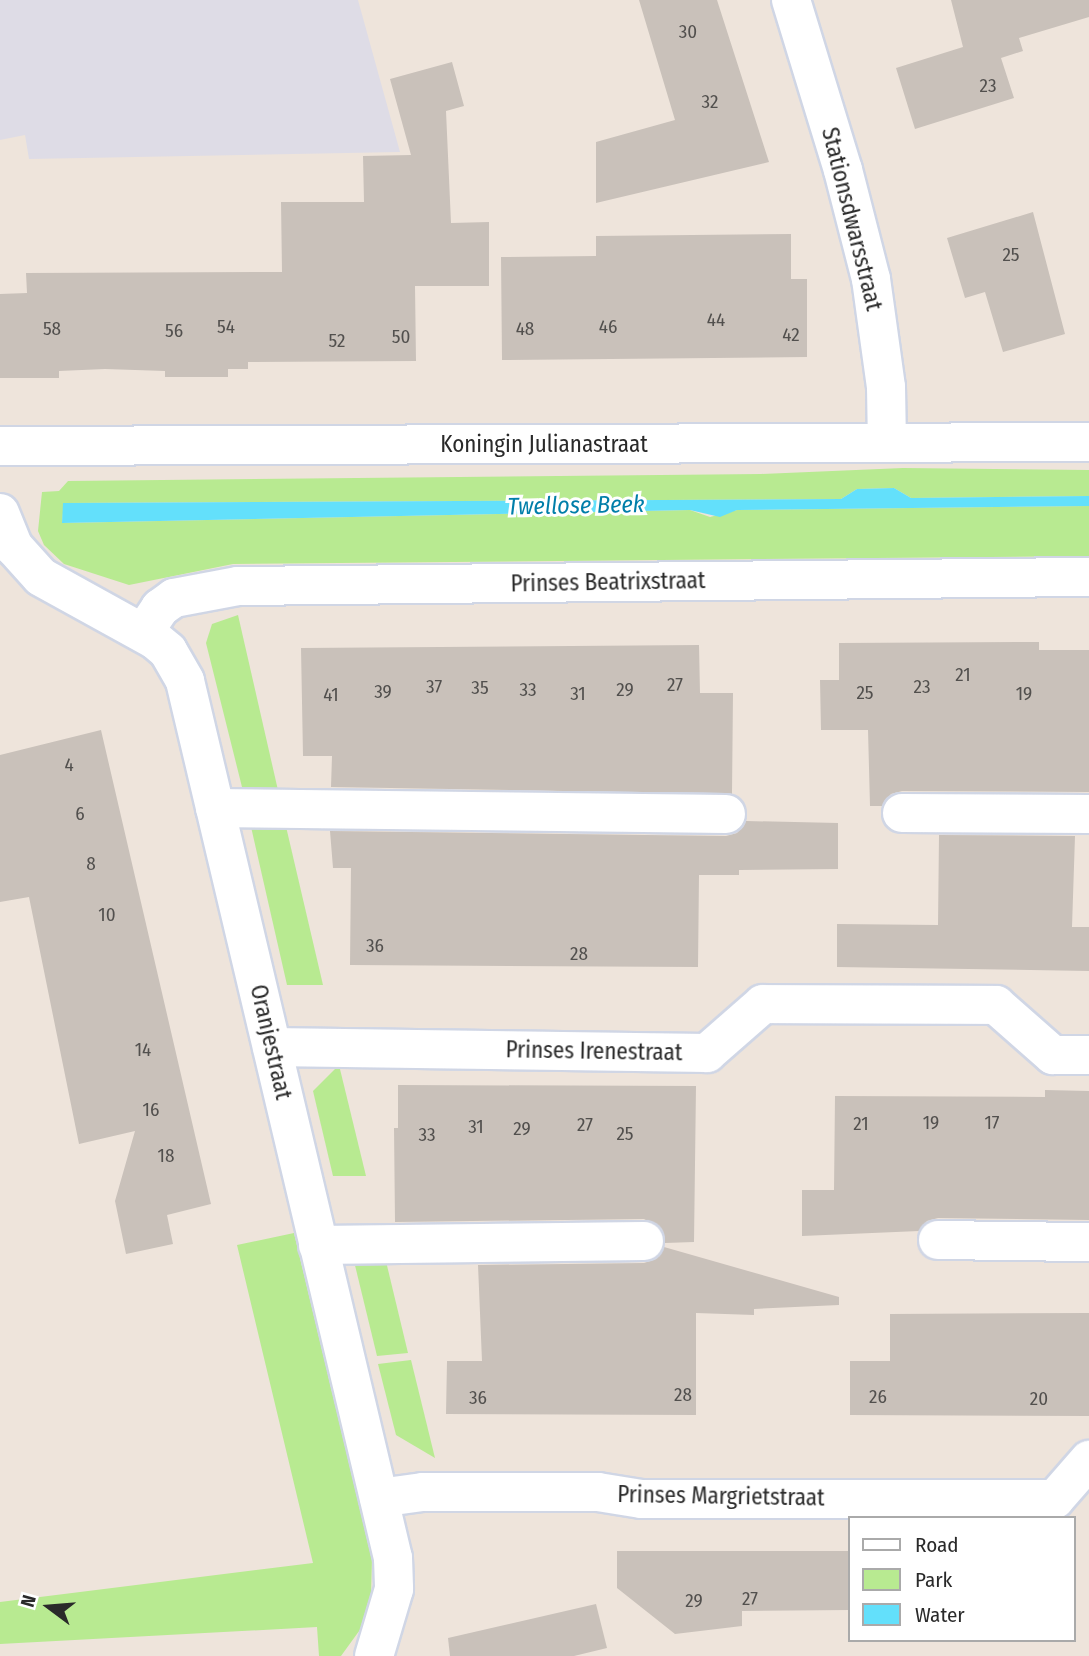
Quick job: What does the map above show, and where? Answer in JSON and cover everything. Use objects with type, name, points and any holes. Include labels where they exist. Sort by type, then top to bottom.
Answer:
[{"type":"street","name":"Stationsdwarsstraat","points":[[790,0],[861,235],[886,387],[887,442]]},
{"type":"street","name":"Koningin Julianastraat","points":[[0,446],[1089,442]]},
{"type":"street","name":"Oranjestraat","points":[[0,513],[14,547],[41,577],[78,601],[144,632],[168,651],[185,681],[396,1575],[374,1656]]},
{"type":"street","name":"Prinses Beatrixstraat","points":[[144,632],[160,608],[174,598],[238,586],[1089,578]]},
{"type":"street","points":[[215,808],[726,814]]},
{"type":"street","points":[[902,813],[1089,814]]},
{"type":"street","name":"Prinses Irenestraat","points":[[272,1047],[707,1053],[762,1004],[996,1005],[1054,1055],[1089,1055]]},
{"type":"street","points":[[938,1240],[1089,1242]]},
{"type":"street","points":[[318,1245],[644,1241]]},
{"type":"street","name":"Prinses Margrietstraat","points":[[379,1497],[423,1492],[598,1492],[641,1499],[1055,1499],[1089,1460]]},
{"type":"shaded area","points":[[0,0],[358,0],[400,152],[29,159],[25,135],[0,140]]},
{"type":"green space","points":[[903,468],[1089,470],[1089,496],[911,498],[894,488],[857,489],[841,499],[64,503],[62,523],[690,510],[710,517],[737,510],[1089,506],[1089,556],[233,564],[129,585],[64,564],[44,545],[38,531],[42,492],[59,491],[68,481],[761,474]]},
{"type":"green space","points":[[238,615],[280,799],[245,799],[206,643],[212,624]]},
{"type":"green space","points":[[249,818],[284,818],[323,985],[287,985]]},
{"type":"green space","points":[[339,1065],[366,1176],[333,1176],[313,1091]]},
{"type":"green space","points":[[294,1233],[372,1557],[371,1596],[362,1627],[341,1656],[319,1656],[317,1627],[0,1644],[0,1602],[313,1563],[237,1245]]},
{"type":"green space","points":[[352,1253],[384,1253],[408,1353],[377,1356]]},
{"type":"green space","points":[[411,1360],[435,1458],[396,1435],[378,1364]]},
{"type":"water","name":"Twellose Beek","points":[[894,488],[911,498],[1089,496],[1089,506],[737,510],[720,517],[690,510],[62,523],[63,503],[841,499],[857,489]]},
{"type":"building","points":[[639,0],[717,0],[769,162],[596,203],[596,142],[675,120]]},
{"type":"building","points":[[951,0],[1089,0],[1089,17],[1019,38],[1023,51],[1001,58],[1014,98],[915,129],[896,68],[963,47]]},
{"type":"building","points":[[452,62],[464,106],[446,111],[451,223],[489,222],[489,286],[415,286],[416,361],[248,362],[248,369],[228,369],[228,377],[165,377],[165,371],[105,369],[59,371],[59,378],[0,378],[0,294],[27,293],[26,273],[282,272],[281,202],[364,202],[363,156],[411,155],[390,79]]},
{"type":"building","points":[[1033,212],[1065,334],[1003,352],[985,292],[965,298],[947,238]]},
{"type":"building","points":[[791,234],[791,279],[807,279],[807,357],[502,360],[501,257],[596,256],[596,236]]},
{"type":"building","points":[[1039,642],[1039,650],[1089,650],[1089,792],[902,791],[891,794],[882,806],[870,806],[868,730],[821,730],[820,680],[839,680],[839,643]]},
{"type":"building","points":[[699,645],[700,693],[733,693],[732,794],[331,787],[332,756],[303,756],[301,648]]},
{"type":"building","points":[[101,730],[211,1204],[167,1215],[173,1244],[126,1254],[115,1201],[135,1131],[79,1144],[29,897],[0,902],[0,755]]},
{"type":"building","points":[[746,821],[838,823],[838,869],[739,870],[739,875],[699,875],[698,967],[350,965],[351,868],[333,868],[330,831],[726,836],[737,833]]},
{"type":"building","points":[[939,835],[1075,836],[1072,927],[1089,927],[1089,971],[837,967],[837,924],[938,925]]},
{"type":"building","points":[[398,1085],[696,1086],[694,1242],[665,1243],[662,1229],[644,1219],[395,1222],[394,1128],[398,1128]]},
{"type":"building","points":[[1045,1090],[1089,1091],[1089,1220],[938,1218],[927,1221],[919,1231],[802,1236],[802,1190],[834,1190],[835,1096],[1045,1097]]},
{"type":"building","points":[[664,1247],[839,1297],[839,1305],[754,1309],[754,1315],[696,1313],[696,1415],[446,1414],[447,1361],[482,1361],[478,1265],[644,1263],[656,1259]]},
{"type":"building","points":[[1089,1313],[1089,1416],[850,1415],[850,1361],[890,1361],[890,1314]]},
{"type":"building","points":[[617,1551],[848,1551],[848,1610],[742,1611],[742,1626],[675,1634],[617,1588]]},
{"type":"building","points":[[596,1604],[607,1648],[574,1656],[450,1656],[448,1638]]}]
